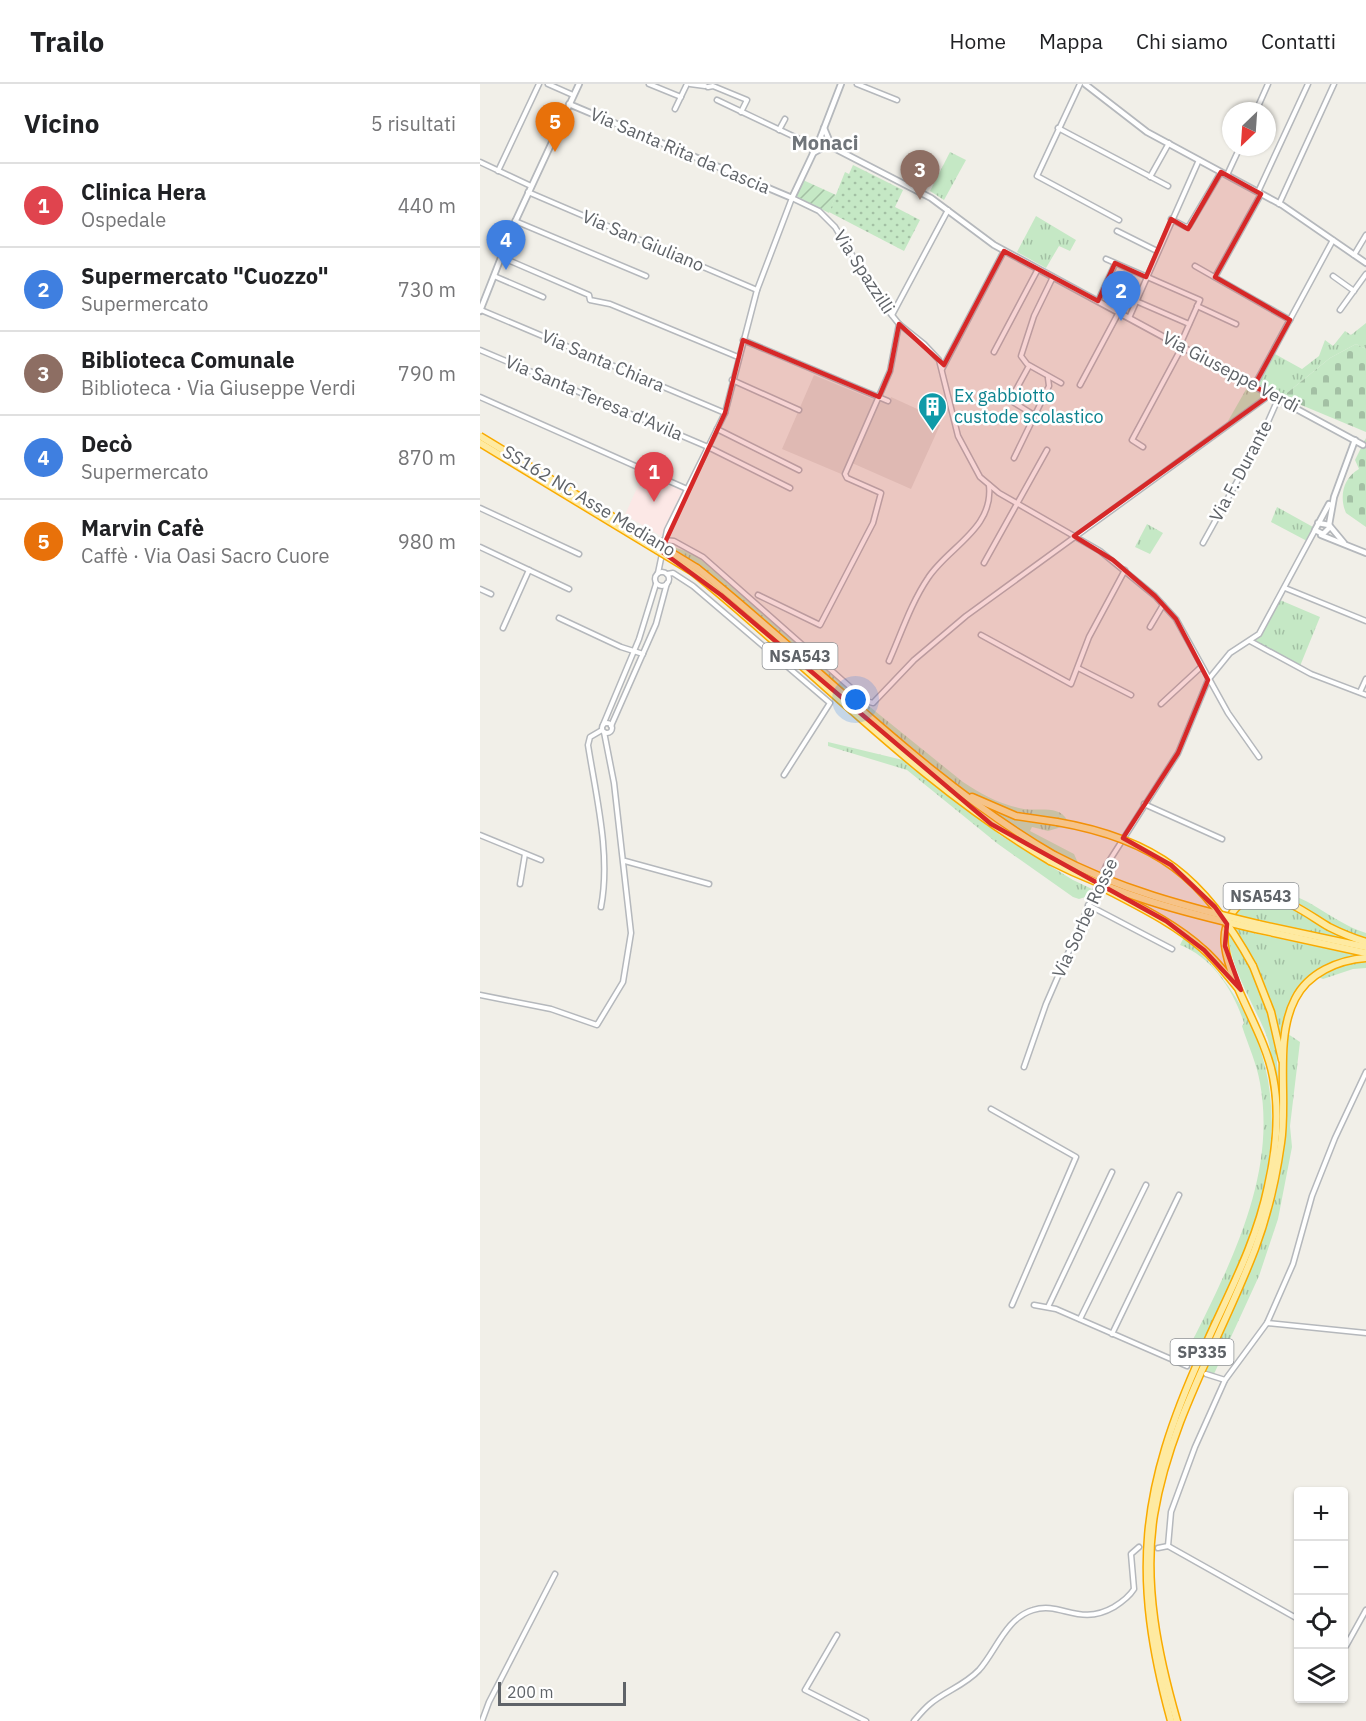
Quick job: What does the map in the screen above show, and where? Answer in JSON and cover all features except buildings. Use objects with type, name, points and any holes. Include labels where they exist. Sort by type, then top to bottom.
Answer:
[{"type":"highway","name":"SS162 NC Asse Mediano","points":[[480,436],[695,570],[902,752],[991,824],[1052,858]]},
{"type":"highway","name":"NSA543","points":[[480,443],[695,570],[952,786],[1052,858],[1166,921],[1204,950],[1241,990]]},
{"type":"highway","name":"NSA543","points":[[952,786],[1001,811],[1098,829],[1141,845],[1172,865],[1203,893],[1235,935],[1253,966],[1282,1046]]},
{"type":"highway","name":"NSA543","points":[[1052,858],[1139,892],[1257,927],[1366,947]]},
{"type":"highway","name":"NSA543","points":[[1104,888],[1169,908],[1366,953]]},
{"type":"highway","name":"NSA543","points":[[1241,990],[1225,946],[1225,932],[1229,918],[1236,907],[1247,900],[1262,896],[1274,897],[1333,929],[1366,942]]},
{"type":"highway","points":[[1282,1046],[1296,998],[1305,985],[1329,967],[1366,958]]},
{"type":"highway","name":"SP335","points":[[1171,1721],[1152,1647],[1146,1594],[1145,1551],[1151,1504],[1159,1468],[1181,1400],[1249,1249],[1260,1217],[1275,1142],[1277,1110],[1273,1076],[1241,990]]},
{"type":"highway","name":"SP335","points":[[1177,1721],[1164,1675],[1154,1616],[1151,1549],[1154,1516],[1163,1473],[1190,1393],[1255,1251],[1266,1219],[1282,1140],[1285,1072],[1282,1046]]},
{"type":"street","points":[[498,171],[539,84]]},
{"type":"street","points":[[548,84],[573,95]]},
{"type":"street","points":[[480,310],[530,189],[579,84]]},
{"type":"street","points":[[649,84],[681,98]]},
{"type":"street","points":[[675,109],[688,84],[713,86],[747,100],[741,112]]},
{"type":"street","points":[[608,742],[611,726],[659,616],[667,584],[658,563],[664,540],[725,413],[757,290],[792,198],[819,141],[841,84]]},
{"type":"street","points":[[857,84],[897,100]]},
{"type":"street","points":[[1080,84],[1037,176],[1119,220]]},
{"type":"street","points":[[1085,84],[1147,132],[1279,204],[1366,263]]},
{"type":"street","points":[[1260,102],[1268,84]]},
{"type":"street","points":[[1215,277],[1260,193],[1308,84]]},
{"type":"street","points":[[1279,204],[1334,84]]},
{"type":"street","points":[[717,100],[816,147]]},
{"type":"street","name":"Via Santa Rita da Cascia","points":[[569,104],[792,198]]},
{"type":"street","points":[[780,130],[785,119]]},
{"type":"street","points":[[813,153],[830,146],[824,126]]},
{"type":"street","points":[[1059,128],[1168,186]]},
{"type":"street","name":"Via Giuseppe Verdi","points":[[819,141],[931,198],[1004,251],[1363,445]]},
{"type":"street","points":[[1150,177],[1169,143]]},
{"type":"street","points":[[1227,175],[1236,156]]},
{"type":"street","points":[[1129,318],[1199,160]]},
{"type":"street","name":"Via San Giuliano","points":[[480,162],[530,189],[757,290]]},
{"type":"street","points":[[1171,219],[1185,227],[1189,226],[1221,172]]},
{"type":"street","name":"Via Spazzilli","points":[[792,198],[819,211],[835,226],[879,299],[899,324],[924,344],[939,360],[958,436],[980,477],[1016,504],[1075,536],[1125,570],[1163,605]]},
{"type":"street","points":[[892,315],[948,210]]},
{"type":"street","points":[[516,221],[646,276]]},
{"type":"street","points":[[1117,231],[1157,251]]},
{"type":"street","points":[[1354,255],[1366,234]]},
{"type":"street","points":[[1254,386],[1333,240]]},
{"type":"street","points":[[942,370],[1004,251]]},
{"type":"street","points":[[501,257],[589,295],[590,300],[600,304],[610,304],[738,357]]},
{"type":"street","points":[[1106,259],[1200,300],[1181,346],[1132,440],[1143,447]]},
{"type":"street","points":[[1098,301],[1115,263]]},
{"type":"street","points":[[1195,266],[1290,320]]},
{"type":"street","points":[[994,352],[1038,269]]},
{"type":"street","points":[[1340,310],[1366,274]]},
{"type":"street","points":[[494,276],[543,297]]},
{"type":"street","points":[[1333,276],[1354,291]]},
{"type":"street","points":[[1053,277],[1034,316],[1021,356],[1022,361],[1029,366],[1061,383]]},
{"type":"street","points":[[1136,301],[1189,324]]},
{"type":"street","points":[[1197,306],[1236,324]]},
{"type":"street","name":"Via Santa Chiara","points":[[480,310],[725,413]]},
{"type":"street","points":[[1080,385],[1119,312]]},
{"type":"street","points":[[758,595],[820,625],[873,523],[881,497],[878,491],[847,478],[845,474],[890,371],[899,324]]},
{"type":"street","points":[[743,340],[888,401]]},
{"type":"street","name":"Via Santa Teresa d'Avila","points":[[480,350],[708,447],[790,488]]},
{"type":"street","points":[[1029,366],[1012,397],[1013,402],[1034,416]]},
{"type":"street","points":[[1014,458],[1049,386],[1048,378]]},
{"type":"street","points":[[732,380],[799,410]]},
{"type":"street","points":[[664,540],[674,542],[703,557],[866,701],[873,703],[929,645],[1270,395]]},
{"type":"street","points":[[480,397],[687,489]]},
{"type":"street","name":"Via F. Durante","points":[[1203,543],[1259,442],[1278,399]]},
{"type":"street","points":[[717,429],[799,470]]},
{"type":"street","points":[[1320,534],[1325,534],[1329,526],[1334,497],[1354,440]]},
{"type":"street","points":[[984,563],[1047,450]]},
{"type":"street","points":[[889,661],[928,577],[962,545],[978,524],[989,492],[988,484]]},
{"type":"street","points":[[1334,497],[1314,530],[1366,553]]},
{"type":"street","points":[[480,508],[579,554]]},
{"type":"street","points":[[1318,523],[1329,526],[1348,546]]},
{"type":"street","name":"Via Sorbe Rosse","points":[[1024,1067],[1046,1004],[1106,866],[1178,753],[1208,680],[1230,653],[1259,634],[1314,530]]},
{"type":"street","points":[[480,547],[569,589]]},
{"type":"street","points":[[503,628],[529,570]]},
{"type":"street","points":[[981,635],[1071,684],[1089,637],[1125,570]]},
{"type":"street","points":[[480,995],[551,1009],[597,1025],[623,982],[629,956],[631,927],[625,861],[608,742],[603,729],[635,650],[662,572]]},
{"type":"street","points":[[662,572],[673,573],[693,586],[830,703],[784,775]]},
{"type":"street","points":[[656,584],[661,587],[667,584]]},
{"type":"street","points":[[1285,588],[1366,621]]},
{"type":"street","points":[[480,589],[492,594]]},
{"type":"street","points":[[1150,627],[1163,605],[1176,619],[1208,680],[1259,757]]},
{"type":"street","points":[[559,618],[621,647],[643,654]]},
{"type":"street","points":[[1250,641],[1311,674],[1366,695]]},
{"type":"street","points":[[1161,704],[1201,667]]},
{"type":"street","points":[[1078,668],[1131,694]]},
{"type":"street","points":[[1360,692],[1366,679]]},
{"type":"street","points":[[611,707],[618,709]]},
{"type":"street","points":[[601,907],[604,888],[602,856],[588,745],[590,737],[608,724],[611,726]]},
{"type":"street","points":[[603,729],[610,732]]},
{"type":"street","points":[[1144,804],[1222,838]]},
{"type":"street","points":[[480,835],[542,860]]},
{"type":"street","points":[[520,884],[525,854]]},
{"type":"street","points":[[625,861],[709,884]]},
{"type":"street","points":[[1088,905],[1172,949]]},
{"type":"street","points":[[1168,1546],[1171,1512],[1225,1380],[1267,1323],[1293,1264],[1312,1196],[1335,1138],[1365,1079],[1366,1072]]},
{"type":"street","points":[[991,1109],[1077,1157],[1012,1305]]},
{"type":"street","points":[[1048,1307],[1112,1172]]},
{"type":"street","points":[[1080,1319],[1146,1185]]},
{"type":"street","points":[[1112,1334],[1179,1195]]},
{"type":"street","points":[[1034,1305],[1048,1307],[1080,1319],[1187,1366]]},
{"type":"street","points":[[1267,1323],[1366,1333]]},
{"type":"street","points":[[1206,1374],[1225,1380]]},
{"type":"street","points":[[1158,1548],[1168,1546],[1294,1616]]},
{"type":"street","points":[[914,1721],[929,1705],[957,1689],[979,1670],[1008,1630],[1024,1614],[1042,1608],[1083,1616],[1093,1615],[1106,1611],[1126,1599],[1134,1588],[1131,1554],[1134,1548],[1138,1547]]},
{"type":"street","points":[[482,1721],[489,1702],[555,1574]]},
{"type":"street","points":[[1348,1642],[1366,1610]]},
{"type":"street","points":[[837,1635],[805,1690],[866,1721]]},
{"type":"highlighted area","points":[[1221,172],[1261,194],[1215,277],[1290,320],[1254,386],[1270,395],[1074,536],[1113,560],[1155,596],[1176,619],[1208,680],[1178,753],[1123,838],[1171,865],[1215,907],[1227,924],[1225,946],[1241,990],[1204,950],[1166,921],[991,824],[721,595],[661,551],[725,413],[743,340],[879,397],[890,371],[899,324],[944,365],[1004,251],[1098,301],[1115,263],[1146,277],[1171,219],[1188,229]]},
{"type":"shaded area","points":[[814,375],[877,401],[879,399],[889,403],[891,397],[926,413],[924,419],[940,425],[911,489],[852,463],[846,476],[782,449]]},
{"type":"shaded area","points":[[644,472],[683,489],[661,536],[625,515]]},
{"type":"green space","points":[[950,152],[966,160],[944,200],[930,191]]},
{"type":"green space","points":[[853,165],[903,190],[895,207],[920,220],[904,251],[829,212],[845,172],[849,174]]},
{"type":"green space","points":[[803,180],[836,195],[829,213],[796,196]]},
{"type":"green space","points":[[1036,216],[1076,240],[1070,251],[1059,246],[1046,268],[1017,252]]},
{"type":"green space","points":[[1366,323],[1366,349],[1356,344],[1330,358],[1282,397],[1258,384],[1275,354],[1302,369],[1319,356],[1325,340],[1333,346],[1345,331],[1351,335]]},
{"type":"green space","points":[[1356,344],[1366,349],[1366,432],[1282,397],[1330,358]]},
{"type":"green space","points":[[1248,386],[1265,396],[1229,424],[1228,421]]},
{"type":"green space","points":[[1366,438],[1366,527],[1346,513],[1343,494],[1349,477],[1359,469],[1355,460]]},
{"type":"green space","points":[[1277,507],[1313,527],[1307,541],[1271,522]]},
{"type":"green space","points":[[1147,524],[1163,533],[1150,554],[1135,547]]},
{"type":"green space","points":[[670,546],[692,553],[719,573],[870,707],[963,782],[1007,805],[1024,809],[1054,810],[1064,815],[1067,820],[1009,810],[966,792],[881,722],[733,593]]},
{"type":"green space","points":[[1280,600],[1320,617],[1300,666],[1255,641]]},
{"type":"green space","points":[[828,742],[903,760],[1000,835],[1073,880],[1092,889],[1089,896],[1079,899],[1073,897],[998,844],[907,770],[828,746]]},
{"type":"green space","points":[[979,804],[1012,817],[1065,826],[1048,831],[1032,827],[1030,831],[1074,854],[1079,865],[1039,845]]},
{"type":"green space","points":[[1265,890],[1279,891],[1304,900],[1366,933],[1366,940],[1326,923],[1279,896],[1255,895],[1230,913],[1227,912],[1241,898]]},
{"type":"green space","points":[[1266,899],[1289,907],[1350,941],[1255,919],[1253,933],[1361,956],[1332,963],[1314,973],[1358,962],[1366,962],[1366,968],[1353,969],[1323,979],[1318,977],[1306,989],[1292,1017],[1288,1034],[1300,1042],[1290,1126],[1292,1147],[1278,1219],[1259,1276],[1214,1374],[1203,1369],[1244,1280],[1284,1127],[1288,1037],[1275,1037],[1279,1088],[1278,1123],[1274,1071],[1268,1040],[1241,981],[1233,959],[1229,937],[1231,919],[1243,906]]},
{"type":"green space","points":[[1184,937],[1214,967],[1237,999],[1254,1033],[1266,1068],[1271,1105],[1271,1143],[1265,1182],[1254,1223],[1233,1277],[1192,1365],[1182,1362],[1230,1262],[1244,1227],[1261,1156],[1264,1120],[1259,1076],[1242,1026],[1244,1023],[1240,1011],[1228,987],[1212,967],[1192,950],[1180,945]]},
{"type":"place","name":"Marvin Cafè","points":[[555,152]]},
{"type":"place","name":"Biblioteca Comunale","points":[[920,200]]},
{"type":"place","name":"Decò","points":[[506,270]]},
{"type":"place","name":"Supermercato \"Cuozzo\"","points":[[1121,321]]},
{"type":"place","name":"Ex gabbiotto custode scolastico","points":[[933,432]]},
{"type":"place","name":"Clinica Hera","points":[[654,502]]},
{"type":"district","name":"Monaci","points":[[825,143]]}]
